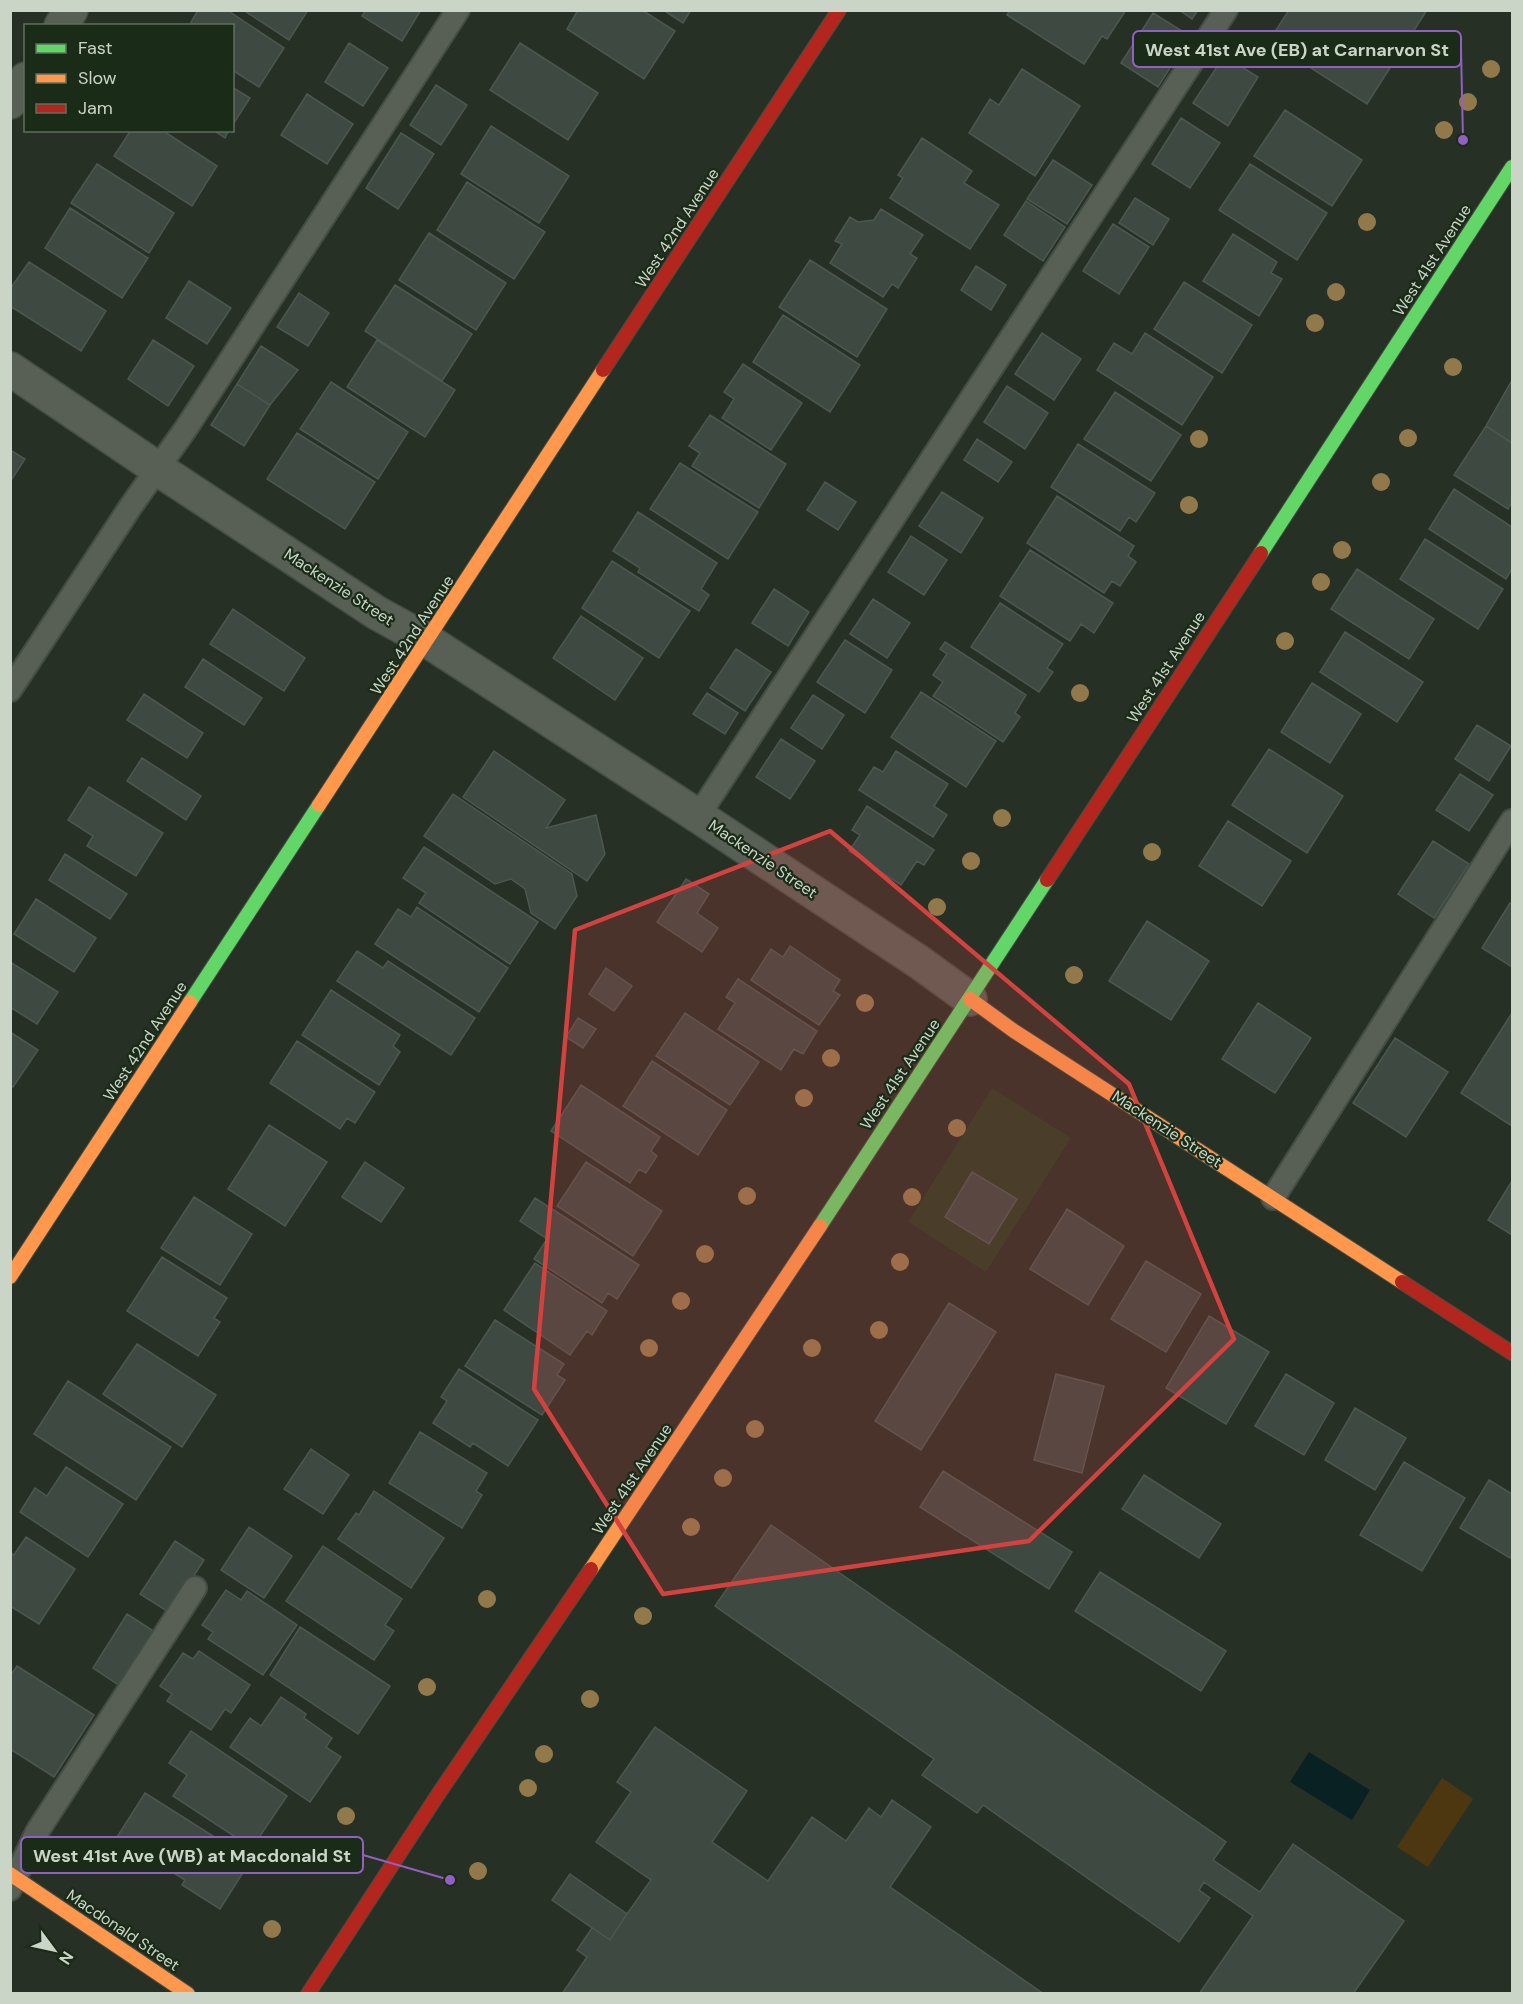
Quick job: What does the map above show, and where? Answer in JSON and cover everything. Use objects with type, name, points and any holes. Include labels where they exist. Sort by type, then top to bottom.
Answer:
[{"type":"street","points":[[62,24],[70,10]]},
{"type":"street","name":"West 42nd Avenue","points":[[10,1277],[839,10]]},
{"type":"street","points":[[10,102],[24,82]]},
{"type":"street","name":"West 41st Avenue","points":[[308,1994],[437,1796],[670,1453],[970,999],[1512,168]]},
{"type":"street","name":"Mackenzie Street","points":[[10,369],[385,618],[428,641],[698,816],[919,962],[1014,1031],[1512,1353]]},
{"type":"street","name":"Macdonald Street","points":[[12,1880],[188,1994]]},
{"type":"lane","points":[[10,690],[131,506],[158,469],[458,10]]},
{"type":"lane","points":[[698,816],[1226,10]]},
{"type":"lane","points":[[1273,1198],[1512,821]]},
{"type":"lane","points":[[12,1880],[37,1832],[195,1588]]},
{"type":"highlighted area","points":[[830,831],[1129,1084],[1234,1339],[1029,1541],[663,1594],[534,1389],[575,930]]},
{"type":"shaded area","points":[[992,1088],[1071,1138],[986,1272],[908,1222]]},
{"type":"shaded area","points":[[1442,1778],[1473,1799],[1428,1867],[1397,1847]]},
{"type":"water","points":[[1309,1752],[1370,1790],[1352,1820],[1290,1782]]},
{"type":"building","points":[[198,10],[227,10],[284,48],[259,87],[234,71],[234,24],[190,24]]},
{"type":"building","points":[[243,10],[308,10],[289,40]]},
{"type":"building","points":[[366,10],[421,10],[402,41],[362,16]]},
{"type":"building","points":[[578,10],[642,10],[675,31],[644,79],[567,29]]},
{"type":"building","points":[[663,10],[691,10],[683,23]]},
{"type":"building","points":[[1010,10],[1126,10],[1107,39],[1102,36],[1084,64],[1007,15]]},
{"type":"building","points":[[1179,10],[1198,10],[1192,19]]},
{"type":"building","points":[[1289,10],[1427,10],[1367,104],[1269,41]]},
{"type":"building","points":[[1153,13],[1190,36],[1158,87],[1121,63]]},
{"type":"building","points":[[349,43],[388,68],[363,106],[325,82]]},
{"type":"building","points":[[520,43],[598,93],[568,140],[490,90]]},
{"type":"building","points":[[1224,56],[1258,77],[1228,126],[1193,103]]},
{"type":"building","points":[[1022,69],[1080,106],[1035,176],[969,133],[990,99],[999,105]]},
{"type":"building","points":[[436,85],[467,105],[441,145],[410,125]]},
{"type":"building","points":[[234,88],[250,98],[234,123]]},
{"type":"building","points":[[307,94],[353,124],[327,164],[281,135]]},
{"type":"building","points":[[1285,110],[1362,160],[1332,206],[1254,156]]},
{"type":"building","points":[[1181,118],[1220,143],[1190,188],[1152,164]]},
{"type":"building","points":[[491,126],[569,176],[539,223],[461,174]]},
{"type":"building","points":[[130,132],[165,132],[217,166],[192,206],[114,156]]},
{"type":"building","points":[[216,132],[228,132],[225,138]]},
{"type":"building","points":[[401,133],[434,154],[398,209],[366,188]]},
{"type":"building","points":[[922,138],[972,171],[964,183],[999,205],[970,249],[890,198],[903,178],[898,175]]},
{"type":"building","points":[[1053,160],[1092,185],[1067,224],[1027,199]]},
{"type":"building","points":[[97,164],[174,213],[149,253],[71,203]]},
{"type":"building","points":[[1250,164],[1327,213],[1297,260],[1219,210]]},
{"type":"building","points":[[467,182],[545,232],[514,279],[437,230]]},
{"type":"building","points":[[1135,198],[1169,219],[1153,245],[1119,223]]},
{"type":"building","points":[[1026,201],[1065,227],[1043,261],[1004,235]]},
{"type":"building","points":[[70,208],[148,258],[122,298],[45,248]]},
{"type":"building","points":[[881,209],[923,235],[910,254],[917,258],[898,288],[892,284],[883,297],[830,263],[842,244],[835,241],[850,217],[858,222],[874,220]]},
{"type":"building","points":[[1113,224],[1149,247],[1119,294],[1083,271]]},
{"type":"building","points":[[429,233],[506,283],[476,330],[399,280]]},
{"type":"building","points":[[1233,234],[1277,262],[1271,273],[1282,279],[1259,316],[1203,281]]},
{"type":"building","points":[[810,260],[887,309],[857,357],[779,307]]},
{"type":"building","points":[[29,262],[106,311],[81,351],[10,306],[10,289]]},
{"type":"building","points":[[976,266],[1006,285],[991,310],[961,290]]},
{"type":"building","points":[[189,281],[231,308],[207,344],[166,318]]},
{"type":"building","points":[[1184,282],[1252,325],[1222,373],[1154,329]]},
{"type":"building","points":[[395,285],[472,334],[442,381],[365,331]]},
{"type":"building","points":[[299,293],[329,313],[308,346],[277,327]]},
{"type":"building","points":[[783,315],[860,365],[830,412],[753,362]]},
{"type":"building","points":[[1042,333],[1081,359],[1054,400],[1015,374]]},
{"type":"building","points":[[1145,333],[1213,377],[1182,425],[1097,370],[1114,343],[1132,354]]},
{"type":"building","points":[[153,340],[194,366],[168,406],[128,379]]},
{"type":"building","points":[[377,340],[455,390],[425,437],[347,387]]},
{"type":"building","points":[[261,346],[298,370],[270,405],[237,384]]},
{"type":"building","points":[[743,364],[802,403],[771,450],[722,418],[734,399],[724,392]]},
{"type":"building","points":[[331,382],[408,432],[378,479],[300,429]]},
{"type":"building","points":[[1512,382],[1512,443],[1486,426]]},
{"type":"building","points":[[237,384],[270,405],[244,446],[211,425]]},
{"type":"building","points":[[1007,386],[1048,413],[1025,449],[984,422]]},
{"type":"building","points":[[1115,392],[1181,435],[1151,481],[1084,439]]},
{"type":"building","points":[[710,415],[786,464],[759,508],[692,466],[700,453],[689,446]]},
{"type":"building","points":[[1486,426],[1512,443],[1512,502],[1508,509],[1454,475]]},
{"type":"building","points":[[297,433],[375,482],[345,529],[267,479]]},
{"type":"building","points":[[977,439],[1012,462],[998,482],[964,460]]},
{"type":"building","points":[[1078,444],[1155,493],[1136,522],[1129,517],[1120,531],[1051,487]]},
{"type":"building","points":[[10,450],[25,459],[10,482]]},
{"type":"building","points":[[680,463],[758,512],[728,559],[650,509]]},
{"type":"building","points":[[825,482],[856,502],[838,530],[807,510]]},
{"type":"building","points":[[1454,489],[1512,527],[1512,569],[1506,579],[1429,529]]},
{"type":"building","points":[[942,492],[983,518],[961,553],[919,526]]},
{"type":"building","points":[[1057,496],[1134,546],[1128,556],[1136,562],[1120,586],[1112,581],[1104,593],[1027,543]]},
{"type":"building","points":[[638,512],[717,563],[701,589],[709,595],[699,611],[638,572],[640,568],[613,551]]},
{"type":"building","points":[[911,536],[947,560],[924,595],[888,572]]},
{"type":"building","points":[[1425,539],[1503,589],[1478,629],[1400,579]]},
{"type":"building","points":[[1030,550],[1113,603],[1094,633],[1081,624],[1070,641],[1000,596]]},
{"type":"building","points":[[612,561],[690,611],[659,658],[582,608]]},
{"type":"building","points":[[1357,569],[1434,619],[1409,659],[1331,609]]},
{"type":"building","points":[[774,589],[809,612],[788,646],[752,623]]},
{"type":"building","points":[[873,599],[910,623],[887,658],[850,634]]},
{"type":"building","points":[[1000,603],[1063,644],[1047,668],[1053,672],[1039,692],[971,647]]},
{"type":"building","points":[[233,609],[305,658],[284,691],[210,644]]},
{"type":"building","points":[[581,616],[643,658],[615,700],[553,658]]},
{"type":"building","points":[[1345,632],[1423,682],[1397,722],[1320,672]]},
{"type":"building","points":[[845,640],[892,670],[865,713],[817,682]]},
{"type":"building","points":[[945,642],[1026,695],[1015,713],[1020,717],[1003,742],[933,696],[943,682],[933,675],[947,654],[940,649]]},
{"type":"building","points":[[736,649],[771,672],[745,711],[710,688]]},
{"type":"building","points":[[203,659],[262,698],[244,725],[185,687]]},
{"type":"building","points":[[1312,683],[1361,714],[1330,763],[1281,732]]},
{"type":"building","points":[[921,692],[996,741],[966,787],[891,737]]},
{"type":"building","points":[[707,693],[738,713],[725,734],[693,714]]},
{"type":"building","points":[[144,694],[203,733],[187,758],[127,720]]},
{"type":"building","points":[[813,695],[844,715],[822,749],[791,728]]},
{"type":"building","points":[[1477,725],[1511,746],[1489,781],[1455,759]]},
{"type":"building","points":[[781,739],[815,761],[790,799],[756,777]]},
{"type":"building","points":[[1269,749],[1343,796],[1307,853],[1232,805]]},
{"type":"building","points":[[494,751],[565,800],[546,828],[596,815],[605,854],[587,881],[463,797]]},
{"type":"building","points":[[896,751],[948,784],[934,806],[947,815],[933,837],[859,790],[874,767],[883,772]]},
{"type":"building","points":[[142,758],[201,796],[186,820],[127,781]]},
{"type":"building","points":[[1460,774],[1493,795],[1469,831],[1436,810]]},
{"type":"building","points":[[89,787],[163,833],[136,876],[87,846],[93,836],[68,820]]},
{"type":"building","points":[[453,794],[572,874],[577,896],[555,929],[531,913],[525,889],[511,879],[495,884],[424,836]]},
{"type":"building","points":[[867,806],[934,850],[924,865],[917,861],[901,885],[849,851],[860,835],[852,830]]},
{"type":"building","points":[[1228,821],[1291,861],[1262,906],[1199,866]]},
{"type":"building","points":[[1433,841],[1469,864],[1434,918],[1398,894]]},
{"type":"building","points":[[424,847],[538,922],[510,964],[419,903],[426,893],[403,878]]},
{"type":"building","points":[[65,854],[127,894],[110,919],[49,880]]},
{"type":"building","points":[[686,879],[709,894],[697,913],[718,928],[702,952],[657,922]]},
{"type":"building","points":[[36,899],[96,938],[74,972],[14,934]]},
{"type":"building","points":[[1510,903],[1512,905],[1512,967],[1482,948]]},
{"type":"building","points":[[417,907],[508,968],[479,1012],[375,944],[398,909],[411,917]]},
{"type":"building","points":[[1147,921],[1209,961],[1171,1020],[1109,981]]},
{"type":"building","points":[[790,946],[840,980],[833,991],[840,995],[819,1025],[751,980],[771,949],[783,957]]},
{"type":"building","points":[[357,951],[383,968],[388,961],[475,1018],[451,1055],[337,981]]},
{"type":"building","points":[[10,962],[58,992],[37,1024],[10,1007]]},
{"type":"building","points":[[606,968],[632,986],[614,1011],[589,994]]},
{"type":"building","points":[[738,979],[817,1031],[803,1054],[794,1049],[781,1070],[718,1029],[735,1003],[726,997]]},
{"type":"building","points":[[331,990],[400,1035],[393,1046],[400,1052],[379,1085],[302,1035]]},
{"type":"building","points":[[1258,1003],[1311,1038],[1275,1093],[1222,1059]]},
{"type":"building","points":[[685,1013],[759,1062],[730,1105],[656,1056]]},
{"type":"building","points":[[1512,1013],[1512,1126],[1461,1093]]},
{"type":"building","points":[[578,1018],[596,1029],[583,1048],[566,1037]]},
{"type":"building","points":[[10,1032],[38,1050],[13,1087],[10,1085]]},
{"type":"building","points":[[1395,1038],[1448,1072],[1406,1137],[1353,1103]]},
{"type":"building","points":[[297,1041],[375,1092],[355,1123],[347,1118],[340,1129],[270,1083]]},
{"type":"building","points":[[652,1061],[727,1110],[698,1155],[623,1106]]},
{"type":"building","points":[[581,1085],[660,1137],[651,1151],[657,1156],[646,1173],[639,1169],[630,1183],[551,1131]]},
{"type":"building","points":[[269,1125],[327,1162],[285,1226],[228,1189]]},
{"type":"building","points":[[365,1162],[404,1188],[381,1222],[342,1197]]},
{"type":"building","points":[[586,1162],[662,1211],[633,1256],[557,1206]]},
{"type":"building","points":[[972,1172],[1017,1199],[989,1244],[945,1217]]},
{"type":"building","points":[[1512,1181],[1512,1235],[1488,1220]]},
{"type":"building","points":[[194,1197],[252,1234],[220,1285],[161,1248]]},
{"type":"building","points":[[535,1198],[639,1265],[617,1299],[608,1293],[602,1303],[534,1259],[547,1239],[520,1221]]},
{"type":"building","points":[[1067,1209],[1124,1246],[1088,1305],[1030,1269]]},
{"type":"building","points":[[162,1257],[227,1298],[214,1318],[220,1322],[198,1356],[127,1311]]},
{"type":"building","points":[[1146,1261],[1201,1294],[1166,1352],[1111,1319]]},
{"type":"building","points":[[535,1263],[607,1311],[592,1335],[587,1331],[570,1355],[504,1310]]},
{"type":"building","points":[[949,1303],[996,1332],[921,1450],[875,1421]]},
{"type":"building","points":[[1209,1316],[1269,1352],[1226,1424],[1166,1388]]},
{"type":"building","points":[[495,1320],[564,1364],[557,1375],[565,1380],[542,1415],[465,1366]]},
{"type":"building","points":[[137,1344],[216,1395],[182,1447],[103,1394]]},
{"type":"building","points":[[459,1369],[538,1420],[508,1466],[473,1443],[470,1447],[433,1423],[447,1401],[441,1397]]},
{"type":"building","points":[[1056,1374],[1104,1386],[1082,1473],[1034,1460]]},
{"type":"building","points":[[1286,1374],[1334,1403],[1304,1455],[1255,1426]]},
{"type":"building","points":[[68,1381],[171,1447],[136,1500],[34,1434]]},
{"type":"building","points":[[1355,1408],[1406,1438],[1375,1490],[1325,1460]]},
{"type":"building","points":[[420,1432],[487,1473],[476,1491],[482,1495],[462,1528],[389,1483]]},
{"type":"building","points":[[311,1449],[349,1475],[323,1514],[284,1489]]},
{"type":"building","points":[[1404,1462],[1465,1498],[1422,1571],[1360,1535]]},
{"type":"building","points":[[66,1467],[123,1504],[88,1557],[20,1512],[35,1488],[47,1496]]},
{"type":"building","points":[[943,1471],[1072,1552],[1049,1589],[920,1507]]},
{"type":"building","points":[[1144,1475],[1221,1524],[1199,1558],[1122,1509]]},
{"type":"building","points":[[1489,1480],[1512,1494],[1512,1554],[1510,1558],[1460,1528]]},
{"type":"building","points":[[374,1491],[444,1538],[411,1588],[338,1539],[356,1513],[359,1515]]},
{"type":"building","points":[[771,1525],[1226,1842],[1213,1860],[1260,1892],[1293,1844],[1404,1921],[1353,1994],[1199,1994],[1253,1916],[1204,1882],[1199,1890],[1210,1898],[1179,1942],[983,1805],[977,1813],[922,1775],[934,1759],[715,1606]]},
{"type":"building","points":[[249,1527],[292,1556],[264,1598],[221,1570]]},
{"type":"building","points":[[26,1537],[75,1569],[39,1624],[10,1606],[10,1553],[14,1555]]},
{"type":"building","points":[[175,1541],[204,1560],[170,1613],[140,1594]]},
{"type":"building","points":[[323,1546],[402,1599],[385,1625],[394,1631],[374,1660],[286,1601]]},
{"type":"building","points":[[1100,1572],[1226,1651],[1201,1691],[1075,1611]]},
{"type":"building","points":[[226,1590],[241,1600],[247,1591],[297,1625],[263,1675],[208,1639],[213,1632],[202,1625]]},
{"type":"building","points":[[127,1614],[155,1632],[120,1686],[93,1668]]},
{"type":"building","points":[[300,1627],[390,1686],[358,1734],[270,1675]]},
{"type":"building","points":[[199,1651],[250,1685],[231,1713],[225,1709],[211,1730],[167,1701],[172,1694],[160,1686],[183,1653],[193,1659]]},
{"type":"building","points":[[17,1666],[94,1715],[54,1777],[10,1749],[10,1676]]},
{"type":"building","points":[[281,1697],[306,1714],[304,1718],[332,1738],[326,1747],[341,1757],[310,1802],[230,1747],[250,1718],[261,1726]]},
{"type":"building","points":[[655,1727],[747,1791],[712,1842],[768,1881],[812,1817],[846,1841],[869,1808],[881,1817],[892,1800],[931,1827],[890,1887],[1044,1994],[562,1994],[587,1957],[577,1950],[592,1928],[552,1900],[570,1874],[627,1914],[651,1880],[596,1842],[631,1792],[617,1782]]},
{"type":"building","points":[[191,1731],[287,1796],[252,1848],[173,1796],[187,1775],[169,1763]]},
{"type":"building","points":[[145,1793],[251,1860],[220,1909],[182,1885],[185,1880],[117,1837]]},
{"type":"building","points":[[570,1874],[627,1914],[610,1940],[552,1900]]},
{"type":"traffic: fast","points":[[1261,553],[1512,167]]},
{"type":"traffic: fast","points":[[190,1002],[319,805]]},
{"type":"traffic: fast","points":[[820,1226],[1047,880]]},
{"type":"traffic: slow","points":[[319,805],[603,370]]},
{"type":"traffic: slow","points":[[970,999],[1014,1031],[1402,1282]]},
{"type":"traffic: slow","points":[[10,1277],[190,1002]]},
{"type":"traffic: slow","points":[[591,1569],[820,1226]]},
{"type":"traffic: slow","points":[[10,1874],[188,1994]]},
{"type":"traffic: jam","points":[[603,370],[839,10]]},
{"type":"traffic: jam","points":[[1047,880],[1261,553]]},
{"type":"traffic: jam","points":[[1402,1282],[1512,1353]]},
{"type":"traffic: jam","points":[[308,1994],[437,1796],[591,1569]]},
{"type":"place","name":"West 41st Ave (EB) at Carnarvon St","points":[[1463,140]]},
{"type":"place","name":"West 41st Ave (WB) at Macdonald St","points":[[450,1880]]}]
